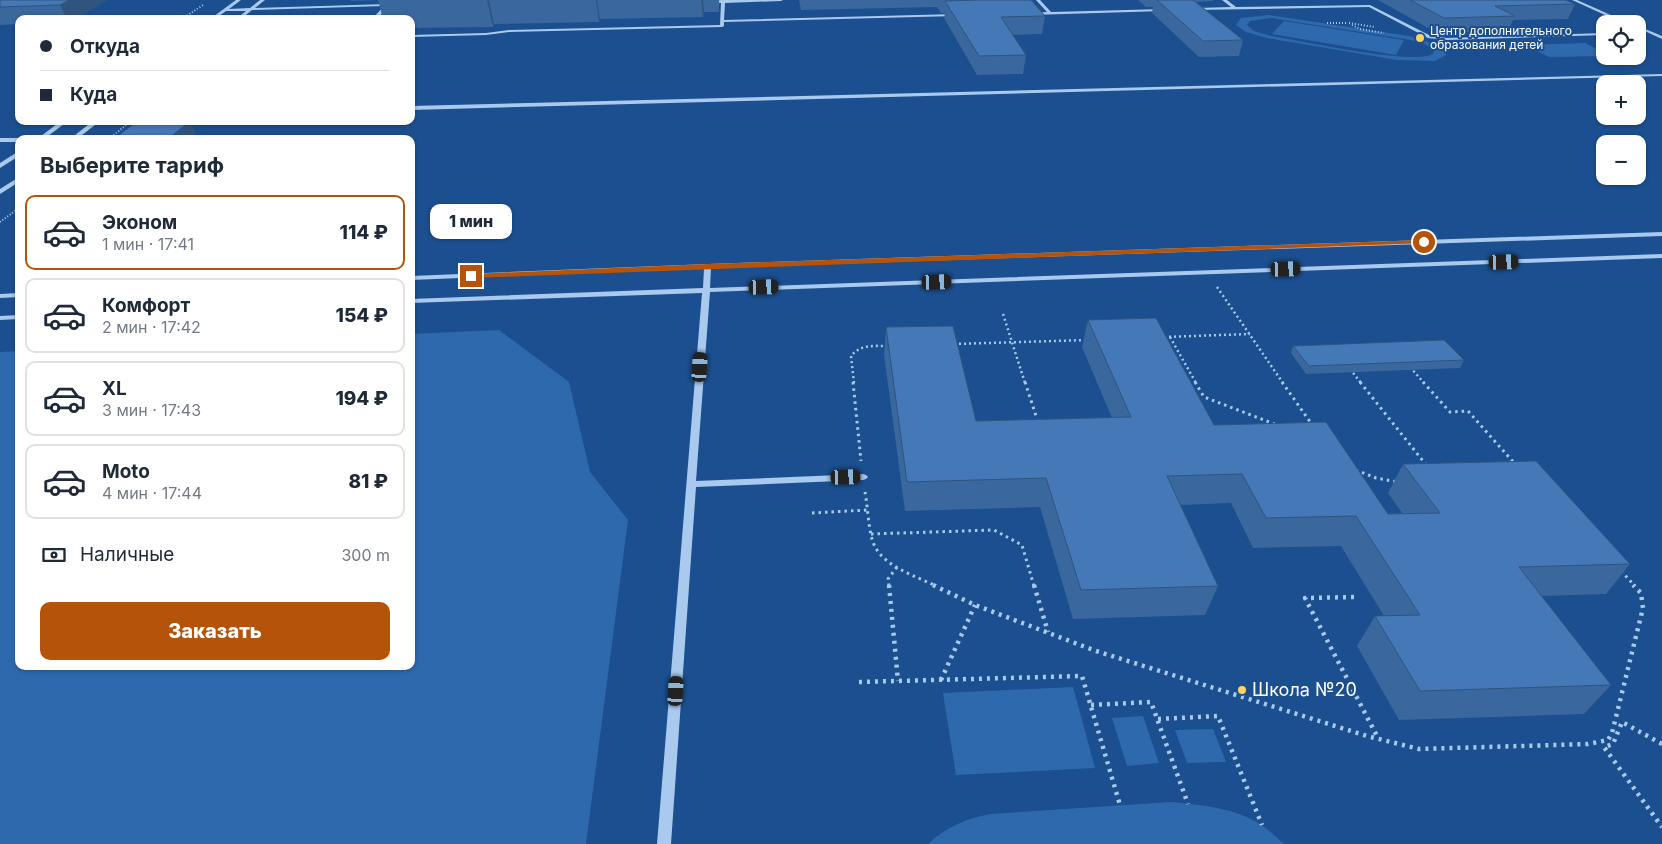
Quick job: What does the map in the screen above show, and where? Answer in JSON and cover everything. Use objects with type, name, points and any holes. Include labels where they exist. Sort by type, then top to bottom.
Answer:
[{"type":"street","points":[[217,15],[239,0]]},
{"type":"street","points":[[243,15],[263,0]]},
{"type":"street","points":[[703,2],[781,0]]},
{"type":"street","points":[[1038,0],[1050,13]]},
{"type":"street","points":[[1224,0],[1235,8]]},
{"type":"street","points":[[1574,0],[1608,15]]},
{"type":"street","points":[[415,36],[486,34],[509,31],[722,26],[723,1]]},
{"type":"street","points":[[380,14],[388,5]]},
{"type":"street","points":[[224,10],[398,5]]},
{"type":"street","points":[[1186,10],[1370,6],[1430,37],[1447,39],[1596,34]]},
{"type":"street","points":[[1030,14],[1167,10]]},
{"type":"street","points":[[380,14],[389,13]]},
{"type":"street","points":[[722,21],[960,15]]},
{"type":"street","points":[[1646,31],[1662,38]]},
{"type":"street","points":[[415,108],[1662,75]]},
{"type":"street","points":[[46,135],[59,125]]},
{"type":"street","points":[[78,135],[92,125]]},
{"type":"street","points":[[0,140],[15,140]]},
{"type":"street","points":[[0,166],[15,156]]},
{"type":"street","points":[[0,192],[15,182]]},
{"type":"street","points":[[415,278],[708,266],[1662,234]]},
{"type":"street","points":[[415,301],[1662,256]]},
{"type":"street","points":[[664,844],[708,266]]},
{"type":"street","points":[[0,296],[15,295]]},
{"type":"street","points":[[0,318],[15,317]]},
{"type":"street","points":[[692,484],[863,476]]},
{"type":"path","points":[[188,15],[204,5]]},
{"type":"path","points":[[1341,20],[1360,29],[1389,33]]},
{"type":"path","points":[[113,135],[126,125]]},
{"type":"path","points":[[0,222],[15,211]]},
{"type":"path","points":[[1206,272],[1319,434]]},
{"type":"path","points":[[1003,314],[1041,430]]},
{"type":"path","points":[[1160,337],[1250,334]]},
{"type":"path","points":[[1170,337],[1204,396],[1278,425]]},
{"type":"path","points":[[944,344],[1091,340]]},
{"type":"path","points":[[896,346],[861,347],[854,351],[851,356],[870,534],[880,554],[897,567],[975,605],[1157,671],[1419,749],[1598,744],[1608,740],[1612,733],[1644,608],[1641,593],[1615,565]]},
{"type":"path","points":[[1344,361],[1432,473]]},
{"type":"path","points":[[1408,365],[1450,412],[1468,411],[1519,468]]},
{"type":"path","points":[[1353,469],[1376,478],[1406,481]]},
{"type":"path","points":[[812,513],[867,510]]},
{"type":"path","points":[[870,534],[994,530],[1022,545],[1048,633]]},
{"type":"path","points":[[897,567],[888,579],[898,681]]},
{"type":"path","points":[[1354,597],[1305,598],[1378,738]]},
{"type":"path","points":[[941,680],[975,605]]},
{"type":"path","points":[[859,682],[1082,676],[1120,805]]},
{"type":"path","points":[[1091,705],[1151,702],[1188,804]]},
{"type":"path","points":[[1158,719],[1218,716],[1262,825]]},
{"type":"path","points":[[1662,744],[1622,722],[1613,744],[1604,747],[1662,827]]},
{"type":"shaded area","points":[[1269,15],[1409,36],[1432,43],[1445,51],[1446,55],[1435,61],[1397,60],[1267,38],[1246,32],[1236,25],[1241,18]],"holes":[[[1271,18],[1405,39],[1426,45],[1434,53],[1424,56],[1406,57],[1383,55],[1271,36],[1254,31],[1247,25],[1250,21]]]},
{"type":"shaded area","points":[[1284,21],[1404,40],[1396,55],[1272,34]]},
{"type":"shaded area","points":[[1585,43],[1596,48],[1596,56],[1549,57],[1525,45]]},
{"type":"shaded area","points":[[499,330],[569,382],[590,472],[628,520],[586,844],[0,844],[0,352],[15,351],[15,670],[415,670],[415,334]]},
{"type":"shaded area","points":[[1073,687],[1095,768],[956,775],[943,693]]},
{"type":"shaded area","points":[[1143,716],[1159,763],[1127,766],[1112,718]]},
{"type":"shaded area","points":[[1213,729],[1226,762],[1187,763],[1175,730]]},
{"type":"shaded area","points":[[1171,802],[1219,808],[1242,815],[1263,826],[1284,844],[928,844],[957,824],[991,814]]},
{"type":"building","points":[[0,0],[69,0],[60,5],[0,7]]},
{"type":"building","points":[[1031,0],[1045,16],[1001,17],[1026,55],[979,56],[945,1]]},
{"type":"building","points":[[1157,0],[1193,0],[1243,40],[1203,41]]},
{"type":"building","points":[[1410,0],[1565,0],[1575,4],[1495,6],[1515,16],[1444,18]]},
{"type":"building","points":[[132,125],[185,125],[173,135],[119,135]]},
{"type":"building","points":[[1156,318],[1214,425],[1326,422],[1388,514],[1440,513],[1403,464],[1536,461],[1630,564],[1519,567],[1611,685],[1420,691],[1375,616],[1420,615],[1356,516],[1266,518],[1242,474],[1167,476],[1218,586],[1081,590],[1046,478],[907,482],[886,327],[953,326],[976,421],[1131,417],[1088,320]]},
{"type":"building","points":[[1444,340],[1464,360],[1309,366],[1293,346]]},
{"type":"place","name":"Центр дополнительного образования детей","points":[[1420,38]]},
{"type":"place","name":"Школа №20","points":[[1242,690]]},
{"type":"route","points":[[471,276],[708,266],[1424,242]]}]
